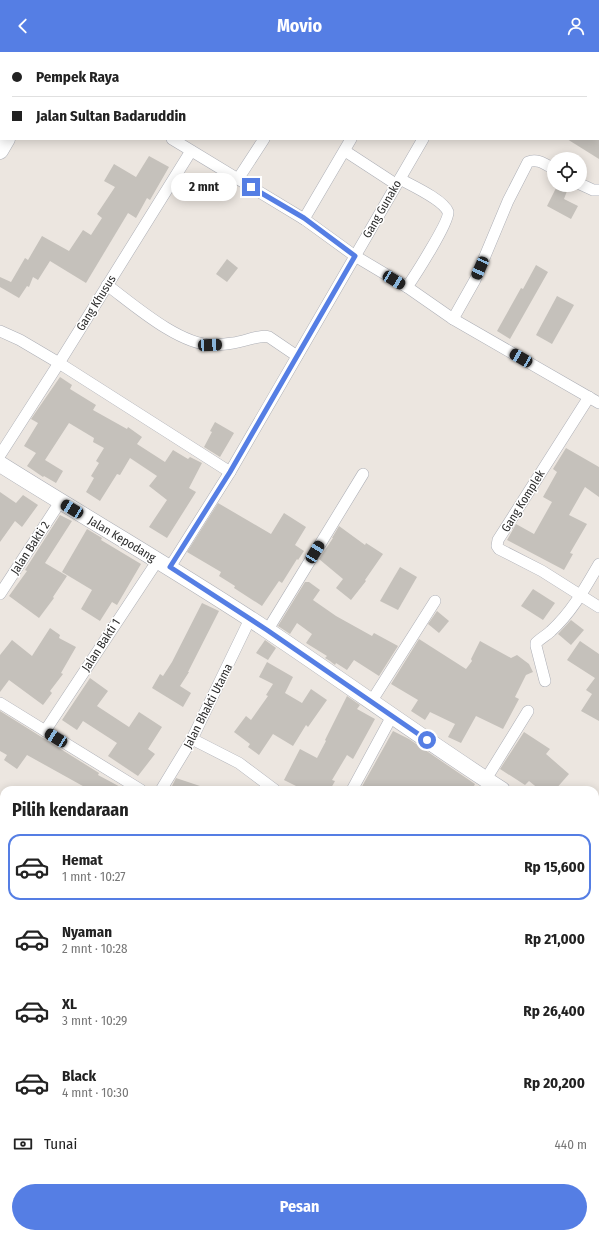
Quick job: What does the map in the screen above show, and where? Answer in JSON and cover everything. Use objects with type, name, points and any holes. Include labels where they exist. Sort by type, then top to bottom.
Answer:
[{"type":"street","points":[[0,150],[6,140]]},
{"type":"street","points":[[174,140],[304,218],[355,256],[407,288],[453,319],[599,403]]},
{"type":"street","points":[[238,179],[263,140]]},
{"type":"street","points":[[304,218],[350,140]]},
{"type":"street","name":"Gang Gunako","points":[[164,563],[230,472],[355,256],[395,180],[422,140]]},
{"type":"street","name":"Gang Khusus","points":[[0,455],[191,151]]},
{"type":"street","points":[[345,151],[395,180],[435,199],[444,206],[448,212],[442,229],[407,288]]},
{"type":"street","points":[[453,319],[475,280],[508,201],[528,162],[534,160],[547,165]]},
{"type":"street","points":[[587,187],[593,190],[599,190]]},
{"type":"street","points":[[107,286],[157,323],[195,342],[210,345],[233,344],[248,341],[264,335],[297,356]]},
{"type":"street","points":[[0,331],[20,340],[59,363],[230,472]]},
{"type":"street","name":"Gang Komplek","points":[[589,397],[497,542],[498,549],[542,571],[599,607]]},
{"type":"street","name":"Jalan Kepodang","points":[[0,464],[60,502],[164,563],[267,630],[494,786]]},
{"type":"street","points":[[267,630],[363,474]]},
{"type":"street","name":"Jalan Bakti 2","points":[[0,594],[60,502]]},
{"type":"street","name":"Jalan Bakti 1","points":[[44,731],[164,563]]},
{"type":"street","points":[[545,680],[536,642],[551,631],[564,618],[581,595],[599,564]]},
{"type":"street","points":[[372,702],[435,601]]},
{"type":"street","name":"Jalan Bhakti Utama","points":[[163,786],[192,740],[250,619]]},
{"type":"street","points":[[0,703],[134,786]]},
{"type":"street","points":[[494,786],[528,711]]},
{"type":"street","points":[[354,786],[392,716]]},
{"type":"street","points":[[192,740],[238,763],[270,786]]},
{"type":"building","points":[[569,140],[599,140],[599,159]]},
{"type":"building","points":[[149,156],[169,167],[150,200],[147,198],[136,218],[128,213],[86,283],[50,261],[38,280],[33,277],[29,287],[27,286],[19,298],[0,287],[0,277],[11,282],[25,258],[28,260],[42,236],[69,251],[83,230],[91,235],[102,218],[97,214],[115,187],[104,181],[114,164],[136,177]]},
{"type":"building","points":[[554,192],[567,192],[564,199],[578,206],[571,219],[547,206]]},
{"type":"building","points":[[227,259],[238,268],[227,282],[216,274]]},
{"type":"building","points":[[536,265],[548,272],[510,339],[497,331],[521,288],[523,289]]},
{"type":"building","points":[[557,296],[574,305],[552,344],[536,335]]},
{"type":"building","points":[[60,377],[72,385],[70,389],[96,405],[93,410],[127,429],[128,427],[142,437],[137,444],[165,462],[173,450],[188,459],[190,457],[202,463],[189,488],[196,492],[167,538],[149,527],[167,500],[149,486],[157,476],[130,458],[120,475],[117,474],[100,501],[86,492],[94,478],[91,476],[99,463],[96,461],[104,448],[93,442],[94,438],[69,423],[45,460],[63,471],[56,483],[44,476],[43,477],[27,466],[36,453],[24,446],[38,423],[31,419]]},
{"type":"building","points":[[215,422],[234,433],[220,457],[204,447],[212,432],[210,431]]},
{"type":"building","points":[[566,448],[599,467],[599,497],[585,487],[569,515],[587,524],[570,553],[573,554],[564,570],[507,540],[516,524],[534,534],[552,502],[543,497],[557,472],[553,469]]},
{"type":"building","points":[[0,492],[16,503],[23,495],[38,505],[22,527],[15,521],[0,542]]},
{"type":"building","points":[[218,503],[271,534],[284,513],[306,527],[295,545],[304,551],[298,560],[297,559],[282,583],[279,581],[262,606],[234,588],[235,586],[219,576],[221,572],[187,552]]},
{"type":"building","points":[[60,515],[72,521],[45,563],[67,576],[53,597],[54,598],[39,618],[9,596],[27,571],[25,570]]},
{"type":"building","points":[[339,526],[365,545],[366,543],[383,554],[365,580],[366,581],[351,600],[336,588],[343,579],[319,559]]},
{"type":"building","points":[[87,529],[102,538],[101,540],[141,564],[117,605],[112,602],[100,621],[81,609],[92,590],[62,572]]},
{"type":"building","points":[[400,567],[417,577],[398,610],[380,601]]},
{"type":"building","points":[[305,582],[309,582],[320,590],[313,600],[336,616],[372,636],[374,633],[398,646],[379,676],[354,660],[347,670],[336,663],[335,665],[325,658],[327,656],[306,643],[312,634],[297,623],[290,634],[278,626]]},
{"type":"building","points":[[533,589],[555,603],[543,620],[521,606]]},
{"type":"building","points":[[202,603],[219,611],[189,672],[180,686],[191,693],[183,707],[152,688],[160,674],[163,676],[172,662]]},
{"type":"building","points":[[437,611],[449,621],[439,633],[428,624]]},
{"type":"building","points":[[571,620],[584,630],[571,645],[558,634]]},
{"type":"building","points":[[50,628],[60,635],[59,638],[76,647],[61,673],[63,674],[50,691],[52,693],[43,705],[9,680],[0,692],[0,655],[12,640],[32,656]]},
{"type":"building","points":[[419,639],[466,669],[472,661],[471,659],[480,641],[511,658],[517,655],[529,664],[533,672],[526,675],[515,697],[519,699],[503,729],[476,716],[461,743],[448,737],[455,724],[430,712],[425,720],[411,711],[418,700],[391,684]]},
{"type":"building","points":[[265,640],[276,648],[268,660],[256,653]]},
{"type":"building","points":[[580,641],[599,654],[599,721],[581,711],[592,694],[586,690],[595,678],[567,660]]},
{"type":"building","points":[[267,662],[293,677],[285,693],[302,703],[311,689],[327,700],[308,727],[306,725],[293,746],[273,734],[259,755],[248,747],[250,744],[234,732],[246,716],[251,720],[268,696],[266,695],[273,684],[259,677]]},
{"type":"building","points":[[90,678],[108,691],[97,706],[129,727],[139,712],[162,727],[148,749],[155,754],[138,776],[108,756],[117,743],[83,721],[77,730],[62,720]]},
{"type":"building","points":[[347,696],[360,705],[357,709],[375,719],[353,759],[347,755],[332,780],[335,781],[332,786],[296,786],[284,780],[300,749],[317,758],[326,741],[325,740]]},
{"type":"building","points":[[0,711],[99,773],[98,775],[119,786],[83,786],[27,755],[17,769],[4,760],[7,755],[0,751]]},
{"type":"building","points":[[393,731],[409,739],[475,784],[474,786],[362,786]]},
{"type":"building","points":[[524,732],[550,749],[546,754],[569,774],[558,786],[535,786],[529,781],[525,785],[500,769]]},
{"type":"building","points":[[176,778],[200,786],[172,786]]},
{"type":"route","points":[[251,187],[304,218],[355,256],[230,472],[170,567],[267,630],[427,740]]}]
